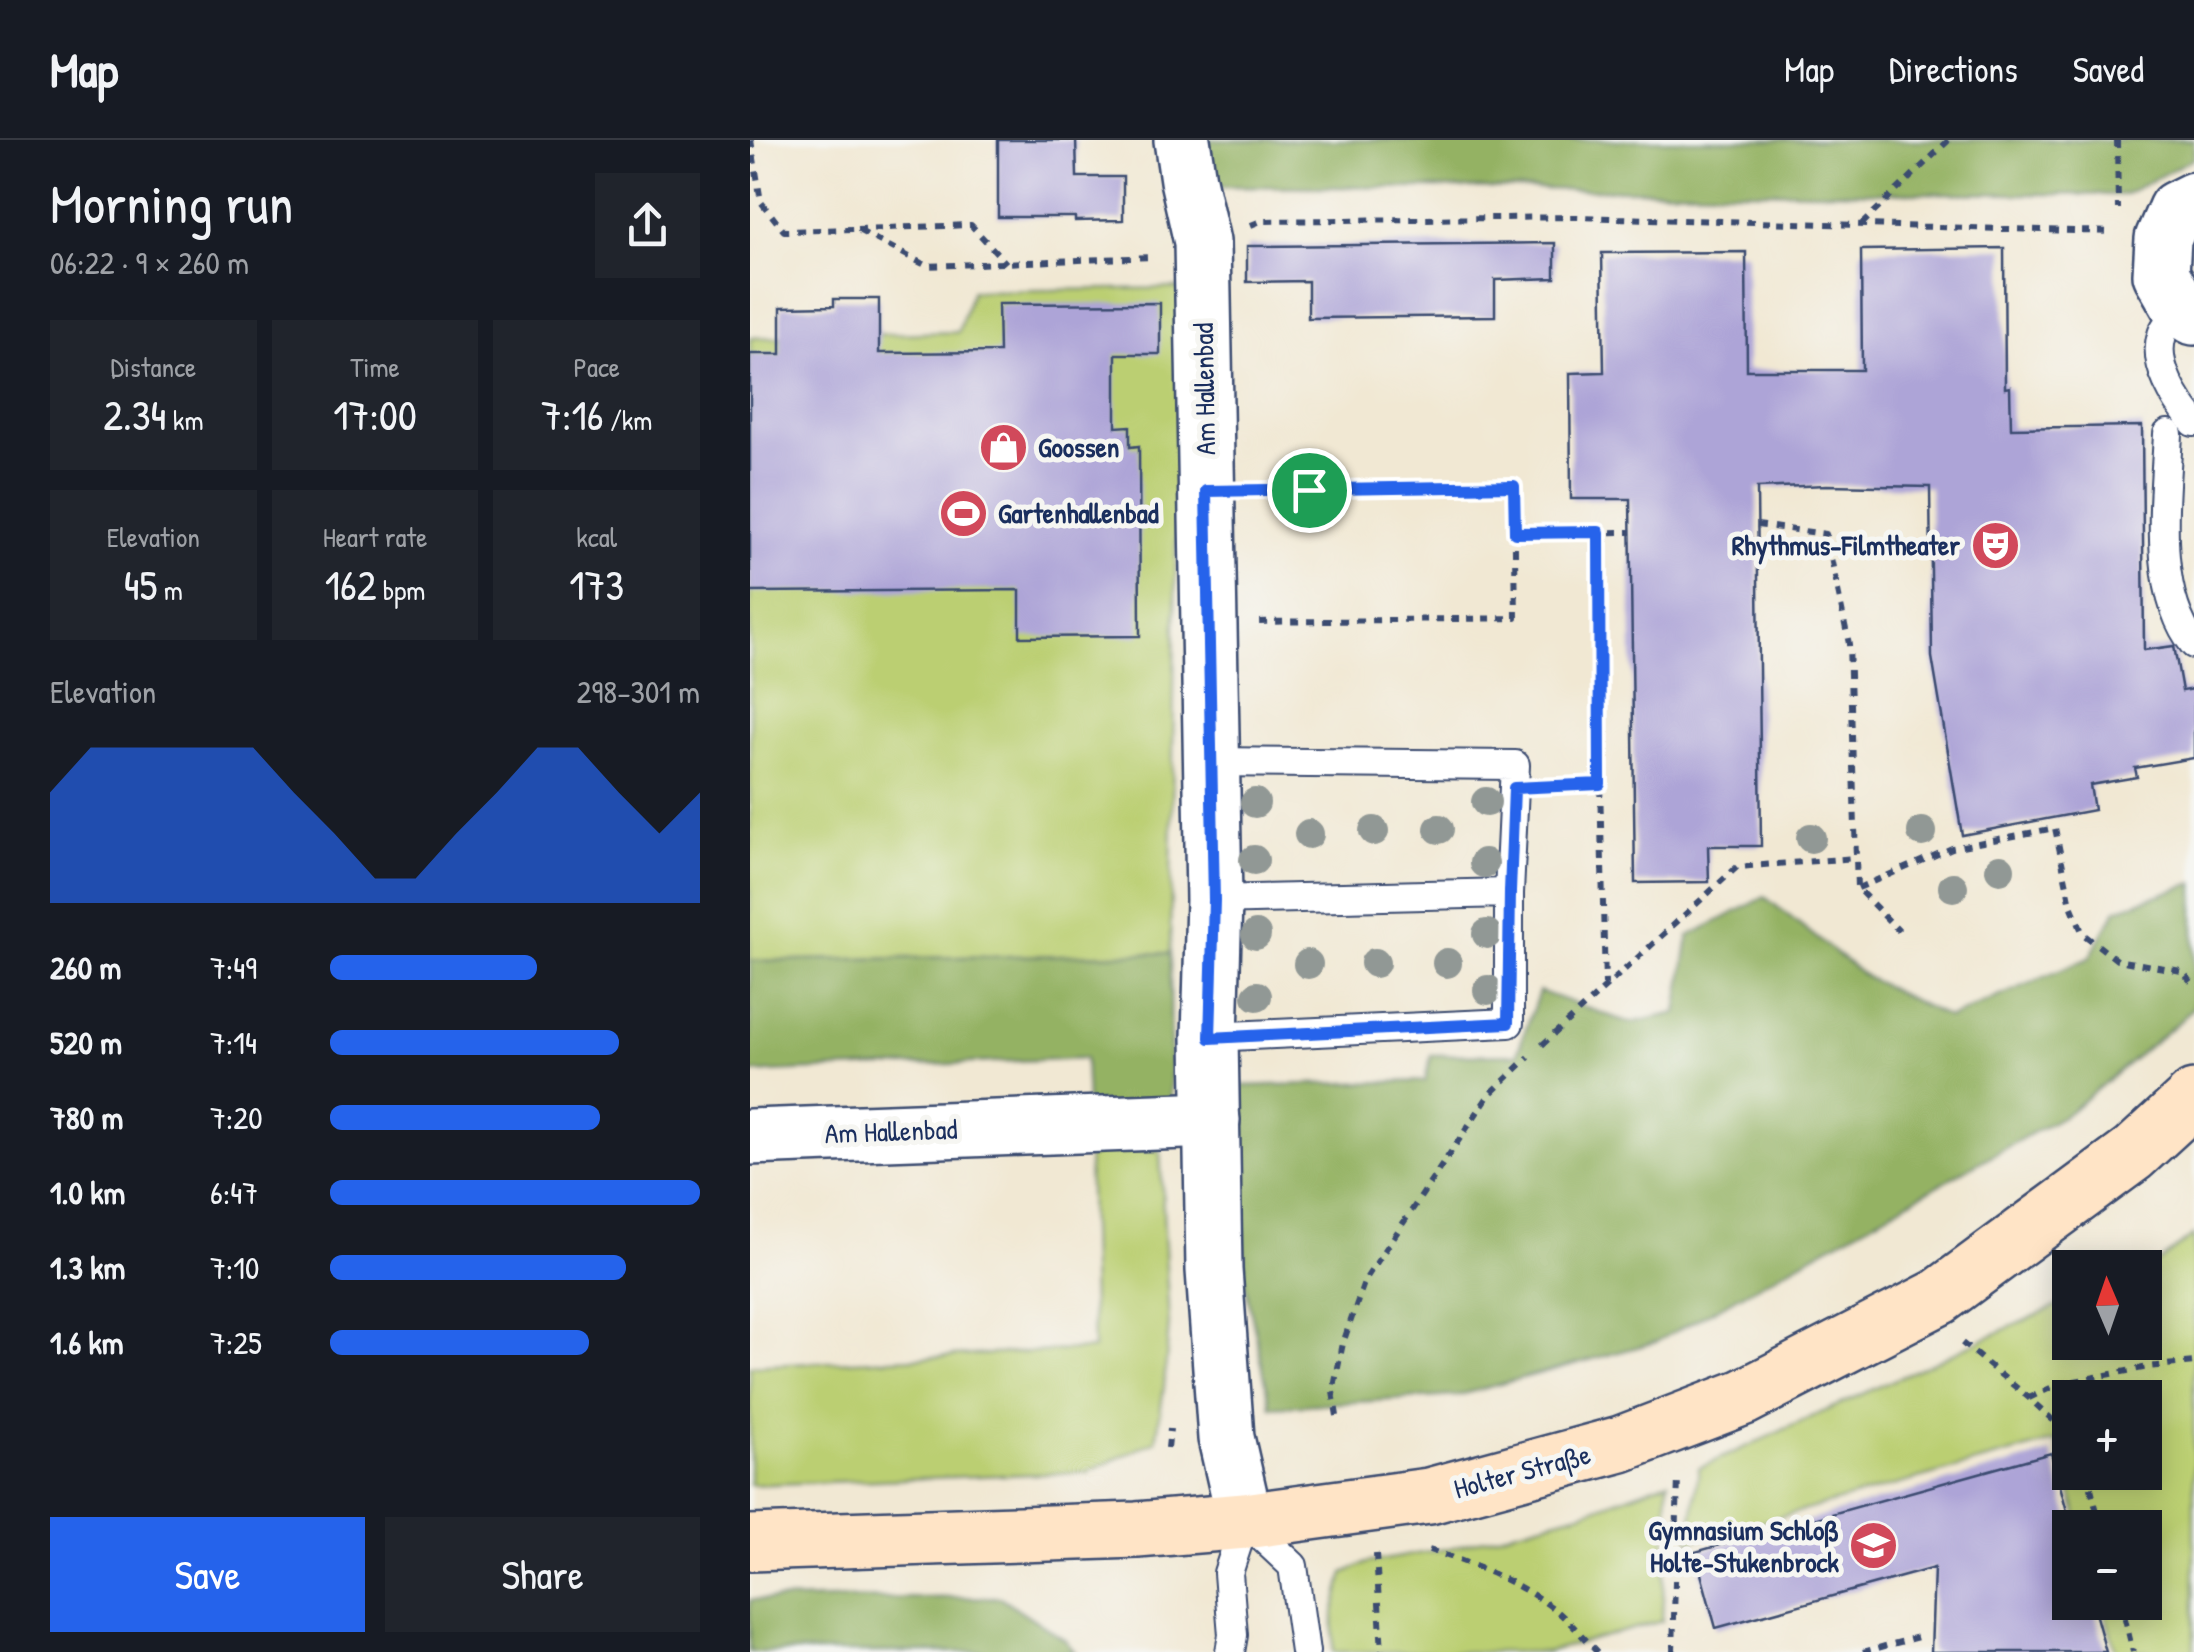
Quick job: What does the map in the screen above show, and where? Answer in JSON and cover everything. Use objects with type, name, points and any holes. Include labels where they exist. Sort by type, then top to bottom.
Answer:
[{"type":"street","name":"Am Hallenbad","points":[[1183,145],[1202,242],[1214,900],[1210,1038],[1214,1270],[1226,1438],[1245,1521]]},
{"type":"street","points":[[2158,224],[2161,274],[2188,314]]},
{"type":"street","name":"Holter Straße","points":[[750,1544],[1137,1530],[1245,1521],[1429,1496],[1621,1444],[1744,1396],[1939,1296],[2133,1154],[2194,1098]]},
{"type":"street","name":"Am Hallenbad","points":[[750,1136],[1212,1120]]},
{"type":"lane","points":[[2188,314],[2162,332],[2160,358],[2171,389],[2194,422]]},
{"type":"lane","points":[[2168,434],[2165,548],[2170,593],[2181,629],[2194,644]]},
{"type":"lane","points":[[1210,762],[1515,765],[1508,1023],[1210,1038]]},
{"type":"lane","points":[[1214,900],[1510,892]]},
{"type":"lane","points":[[1230,1652],[1233,1635],[1228,1574],[1245,1521],[1293,1566],[1305,1652]]},
{"type":"path","points":[[751,140],[761,202],[784,231],[971,225],[1006,263]]},
{"type":"path","points":[[1861,225],[1949,140]]},
{"type":"path","points":[[856,229],[927,266],[1170,256],[1260,222],[1578,217],[1861,225],[2158,224],[2117,140]]},
{"type":"path","points":[[750,202],[761,202]]},
{"type":"path","points":[[1206,491],[1514,486],[1515,533],[1516,618],[1208,622]]},
{"type":"path","points":[[1757,525],[1826,534],[1849,644],[1858,888],[1898,931]]},
{"type":"path","points":[[1599,532],[1605,986]]},
{"type":"path","points":[[1515,533],[1631,532]]},
{"type":"path","points":[[1514,788],[1600,784]]},
{"type":"path","points":[[1858,888],[1952,848],[2055,828],[2071,906],[2084,934],[2117,960],[2182,971],[2194,985]]},
{"type":"path","points":[[1337,1416],[1333,1392],[1343,1342],[1365,1280],[1489,1095],[1738,867],[1856,858]]},
{"type":"path","points":[[1949,1332],[2052,1419]]},
{"type":"path","points":[[2029,1398],[2059,1384],[2194,1362]]},
{"type":"path","points":[[1673,1652],[1678,1466]]},
{"type":"path","points":[[1414,1545],[1470,1563],[1519,1588],[1558,1612],[1597,1652]]},
{"type":"path","points":[[1376,1552],[1382,1652]]},
{"type":"path","points":[[2125,1620],[2134,1652]]},
{"type":"path","points":[[1862,1652],[1922,1636]]},
{"type":"green space","points":[[1207,140],[2194,140],[2194,158],[2124,195],[1212,186]]},
{"type":"green space","name":"Gartenhallenbad","points":[[1180,288],[1170,953],[750,961],[750,338],[958,332],[972,291]]},
{"type":"green space","points":[[2194,883],[2194,1006],[2068,1113],[1656,1342],[1456,1396],[1271,1407],[1245,1283],[1237,1086],[1425,1081],[1431,1055],[1517,1054],[1539,991],[1630,1023],[1677,1013],[1689,936],[1765,897],[1866,977],[1949,1018],[2089,958],[2117,909]]},
{"type":"green space","points":[[1170,953],[1171,1108],[1087,1105],[1085,1058],[750,1073],[750,961]]},
{"type":"green space","points":[[1088,1149],[1160,1150],[1169,1324],[1156,1441],[1087,1472],[750,1485],[750,1366],[1093,1349]]},
{"type":"green space","points":[[2194,1235],[2194,1652],[2116,1652],[2107,1620],[2162,1620],[2162,1510],[2076,1510],[2070,1490],[2162,1490],[2162,1380],[2052,1380],[2052,1442],[1689,1542],[1699,1468],[2052,1308],[2052,1360],[2162,1360],[2162,1259]]},
{"type":"green space","points":[[1668,1481],[1662,1621],[1546,1652],[1333,1652],[1334,1612],[1344,1573],[1367,1563],[1450,1548],[1584,1512]]},
{"type":"green space","points":[[1000,1597],[1065,1640],[1075,1652],[750,1652],[750,1600]]},
{"type":"building","points":[[998,140],[1076,140],[1077,177],[1123,177],[1123,220],[998,217]]},
{"type":"building","points":[[1555,243],[1555,278],[1495,280],[1495,316],[1308,318],[1308,281],[1247,282],[1247,246]]},
{"type":"building","points":[[2004,248],[2005,388],[2010,387],[2011,428],[2142,426],[2144,650],[2174,646],[2182,691],[2194,689],[2194,758],[2135,768],[2137,777],[2090,785],[2094,810],[1962,835],[1932,657],[1930,487],[1757,488],[1761,846],[1708,846],[1709,882],[1635,883],[1630,499],[1571,499],[1570,373],[1604,372],[1602,253],[1746,252],[1747,370],[1862,370],[1861,250]]},
{"type":"building","points":[[834,299],[879,299],[879,353],[999,352],[998,304],[1160,303],[1160,354],[1116,354],[1116,427],[1130,426],[1130,447],[1139,446],[1140,636],[1020,637],[1020,590],[750,592],[750,354],[781,354],[781,307],[834,306]]},
{"type":"building","name":"Gymnasium Schloß Holte-Stukenbrock","points":[[2051,1453],[2052,1490],[2061,1490],[2067,1510],[2052,1510],[2052,1620],[2097,1620],[2106,1652],[1931,1652],[1934,1568],[1716,1628],[1695,1552]]},
{"type":"place","name":"Goossen","points":[[1003,447]]},
{"type":"place","name":"Gartenhallenbad","points":[[963,513]]},
{"type":"place","name":"Rhythmus-Filmtheater","points":[[1995,545]]},
{"type":"place","name":"Gymnasium Schloß Holte-Stukenbrock","points":[[1874,1546]]},
{"type":"route","points":[[1514,486],[1515,533],[1599,532],[1600,784],[1514,788],[1508,1023],[1210,1038],[1214,900],[1206,491],[1309,490],[1514,486]]}]
